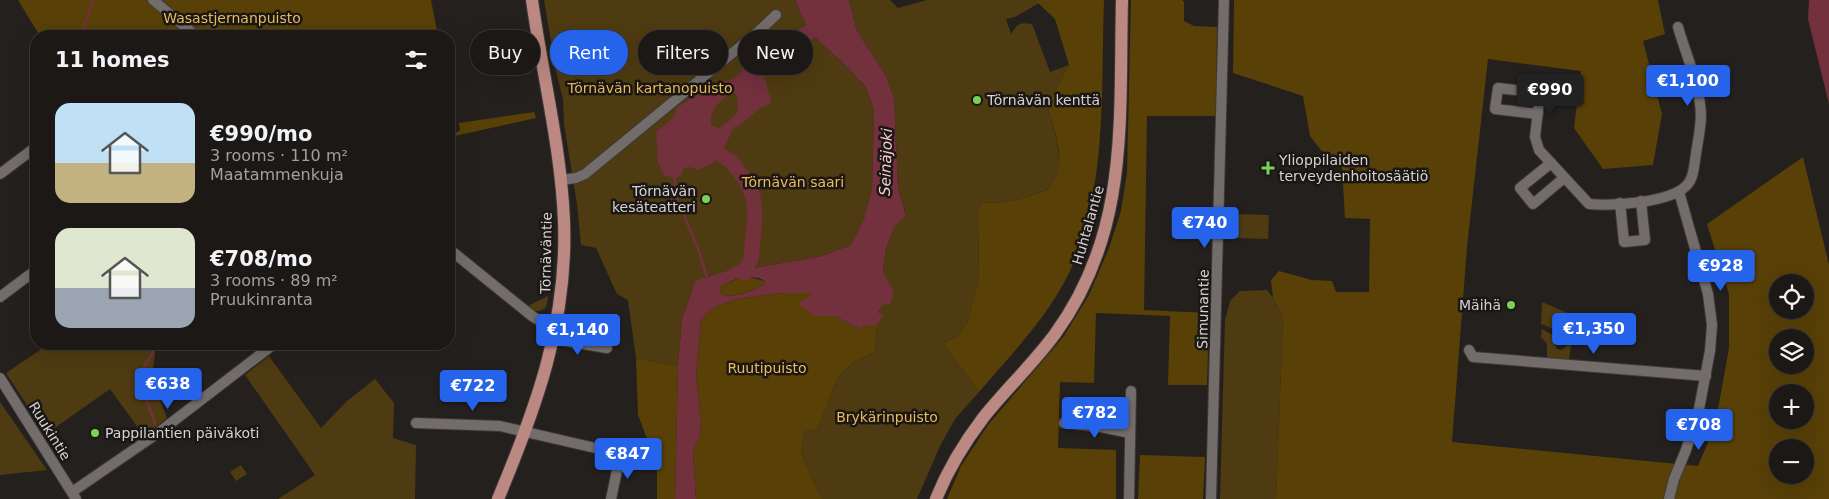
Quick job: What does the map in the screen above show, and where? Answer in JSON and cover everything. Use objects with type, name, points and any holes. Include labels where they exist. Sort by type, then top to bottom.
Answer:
[{"type":"main road","name":"Törnäväntie","points":[[498,499],[526,431],[543,379],[554,339],[562,280],[564,220],[560,180],[532,0]]},
{"type":"main road","name":"Huhtalantie","points":[[936,499],[953,462],[967,439],[984,416],[1038,356],[1070,311],[1098,257],[1109,217],[1118,158],[1122,0]]},
{"type":"street","points":[[153,0],[189,30]]},
{"type":"street","name":"Simunantie","points":[[1211,499],[1224,0]]},
{"type":"street","points":[[560,180],[576,178],[585,174],[758,32],[776,15]]},
{"type":"street","points":[[1538,114],[1495,109],[1498,88],[1540,93],[1538,114],[1535,137],[1539,150],[1589,204],[1641,201],[1670,196],[1679,192],[1688,185],[1693,173],[1701,106],[1678,27]]},
{"type":"street","points":[[0,174],[30,152]]},
{"type":"street","points":[[1551,163],[1520,188],[1534,204],[1564,178]]},
{"type":"street","points":[[1669,499],[1674,479],[1686,450],[1699,409],[1706,376],[1712,325],[1708,294],[1679,192]]},
{"type":"street","points":[[1620,203],[1624,242],[1645,240],[1641,201]]},
{"type":"street","points":[[455,254],[532,316],[540,321],[556,325]]},
{"type":"street","points":[[0,297],[30,274]]},
{"type":"street","points":[[554,339],[607,348]]},
{"type":"street","points":[[74,495],[266,350]]},
{"type":"street","points":[[1469,350],[1473,358],[1706,376]]},
{"type":"street","name":"Ruukintie","points":[[0,378],[74,495]]},
{"type":"street","points":[[1129,499],[1131,390]]},
{"type":"street","points":[[416,423],[500,426],[634,458]]},
{"type":"street","points":[[1064,423],[1101,427],[1130,433]]},
{"type":"street","points":[[612,499],[620,456]]},
{"type":"green space","name":"Wasastjernanpuisto","points":[[18,0],[431,0],[437,30],[36,30]]},
{"type":"green space","points":[[544,0],[795,0],[808,30],[738,30],[738,75],[813,75],[813,36],[866,87],[874,110],[872,187],[864,219],[851,245],[822,256],[754,268],[743,260],[736,267],[724,273],[707,276],[695,283],[682,319],[678,366],[636,358],[628,300],[617,294],[596,248],[581,245],[577,204],[564,124],[563,99],[557,75],[628,75],[628,30],[550,30],[550,36]]},
{"type":"green space","name":"Brykärinpuisto","points":[[849,0],[890,0],[898,8],[927,0],[1035,0],[1039,3],[1015,17],[1006,19],[1011,34],[1019,24],[1032,24],[1050,72],[1069,65],[1047,105],[1058,149],[1058,173],[1054,182],[1044,191],[1021,199],[983,202],[978,211],[979,278],[967,323],[958,336],[943,343],[979,392],[955,419],[940,446],[917,499],[823,499],[813,482],[801,451],[804,432],[818,428],[838,377],[854,362],[875,352],[877,325],[882,315],[878,312],[893,292],[883,272],[886,248],[895,226],[906,214],[898,188],[894,98],[885,74],[857,31]]},
{"type":"green space","points":[[1035,0],[1104,0],[1101,128],[1098,160],[1087,223],[1070,271],[1048,308],[979,392],[943,343],[958,336],[967,323],[979,278],[978,211],[983,202],[996,203],[1014,200],[1046,190],[1056,178],[1059,168],[1056,136],[1047,105],[1069,65],[1055,19]]},
{"type":"green space","points":[[1131,0],[1182,0],[1184,2],[1184,21],[1194,26],[1217,27],[1216,116],[1147,116],[1144,310],[1209,313],[1207,385],[1168,385],[1170,316],[1096,313],[1094,383],[1060,382],[1058,448],[1116,450],[1116,499],[947,499],[961,466],[988,425],[1064,336],[1089,295],[1109,248],[1121,211],[1127,173]]},
{"type":"green space","points":[[1234,0],[1658,0],[1665,34],[1643,41],[1662,114],[1653,165],[1603,169],[1574,128],[1581,71],[1488,59],[1467,247],[1452,442],[1698,466],[1715,426],[1729,348],[1729,294],[1707,224],[1803,157],[1829,265],[1829,499],[1276,499],[1283,317],[1273,298],[1271,280],[1279,271],[1312,280],[1332,281],[1336,292],[1369,292],[1370,219],[1345,218],[1342,168],[1320,149],[1310,136],[1303,96],[1233,73]]},
{"type":"green space","points":[[534,112],[536,118],[455,136],[455,134],[460,130],[459,123]]},
{"type":"green space","points":[[1234,214],[1269,215],[1268,239],[1234,238]]},
{"type":"green space","points":[[749,277],[765,281],[764,284],[749,292],[732,296],[722,294],[720,291],[721,286],[737,279]]},
{"type":"green space","points":[[1267,290],[1283,317],[1276,499],[1220,499],[1225,320],[1230,301],[1240,291]]},
{"type":"green space","name":"Ruutipuisto","points":[[780,293],[811,293],[815,316],[835,316],[859,329],[867,325],[877,325],[875,352],[854,362],[838,377],[818,428],[804,432],[801,451],[813,482],[823,499],[696,499],[693,451],[700,437],[701,422],[696,376],[701,320],[713,308],[736,299]]},
{"type":"green space","points":[[548,296],[546,305],[542,310],[535,311],[528,306]]},
{"type":"green space","points":[[1542,302],[1575,316],[1570,328],[1572,329],[1571,339],[1561,334],[1561,332],[1541,324]]},
{"type":"green space","points":[[1542,329],[1556,337],[1554,342],[1557,349],[1562,350],[1571,345],[1569,360],[1547,358],[1547,344],[1541,337]]},
{"type":"green space","points":[[40,350],[155,350],[152,379],[167,418],[144,436],[110,389],[46,434],[6,373]]},
{"type":"green space","points":[[269,356],[321,428],[347,401],[375,379],[394,403],[393,438],[416,445],[415,499],[278,499],[315,475],[245,375]]},
{"type":"green space","points":[[636,358],[678,366],[675,499],[657,499],[657,465],[638,415]]},
{"type":"green space","points":[[0,402],[47,470],[0,475]]},
{"type":"green space","points":[[1140,455],[1205,457],[1203,499],[1138,499]]},
{"type":"green space","points":[[241,465],[247,474],[236,481],[230,472]]},
{"type":"water","name":"Seinäjoki","points":[[795,0],[849,0],[857,31],[885,74],[894,98],[898,188],[906,215],[895,226],[886,248],[883,272],[894,292],[890,304],[883,305],[878,312],[883,315],[877,325],[867,325],[859,329],[835,316],[815,316],[799,305],[802,300],[810,297],[811,293],[780,293],[736,299],[713,308],[701,320],[696,376],[701,422],[700,437],[693,451],[696,499],[675,499],[678,366],[682,319],[695,282],[732,269],[743,260],[750,261],[754,268],[822,256],[851,245],[864,219],[872,187],[874,110],[866,87],[813,36],[813,30],[808,30]],"holes":[[[749,277],[765,281],[764,284],[743,294],[732,296],[722,294],[720,291],[721,286],[736,279]]]},
{"type":"water","points":[[1809,0],[1829,0],[1829,104],[1808,19]]},
{"type":"water","points":[[738,74],[763,75],[771,101],[769,105],[761,107],[733,129],[721,154],[713,163],[698,170],[690,167],[683,169],[681,176],[674,178],[664,175],[658,163],[656,132],[672,119],[678,107],[711,86],[733,79]],"holes":[[[732,92],[737,95],[738,111],[719,128],[712,126],[711,115],[713,111]]]},
{"type":"waterway","points":[[85,30],[84,27],[93,0]]},
{"type":"waterway","points":[[745,82],[753,75]]},
{"type":"waterway","points":[[708,142],[712,149],[732,162],[746,181],[753,196],[755,216],[751,259],[744,273]]},
{"type":"waterway","points":[[675,175],[674,192],[699,251],[707,278]]},
{"type":"waterway","points":[[153,350],[142,371],[141,377],[143,390],[155,424]]},
{"type":"place","name":"Törnävän kenttä","points":[[977,100]]},
{"type":"place","name":"Ylioppilaiden terveydenhoitosäätiö","points":[[1268,168]]},
{"type":"place","name":"Törnävän kesäteatteri","points":[[706,199]]},
{"type":"place","name":"Mäihä","points":[[1511,305]]},
{"type":"place","name":"Pappilantien päiväkoti","points":[[95,433]]},
{"type":"park label","name":"Törnävän kartanopuisto","points":[[650,88]]},
{"type":"park label","name":"Törnävän saari","points":[[793,182]]}]
